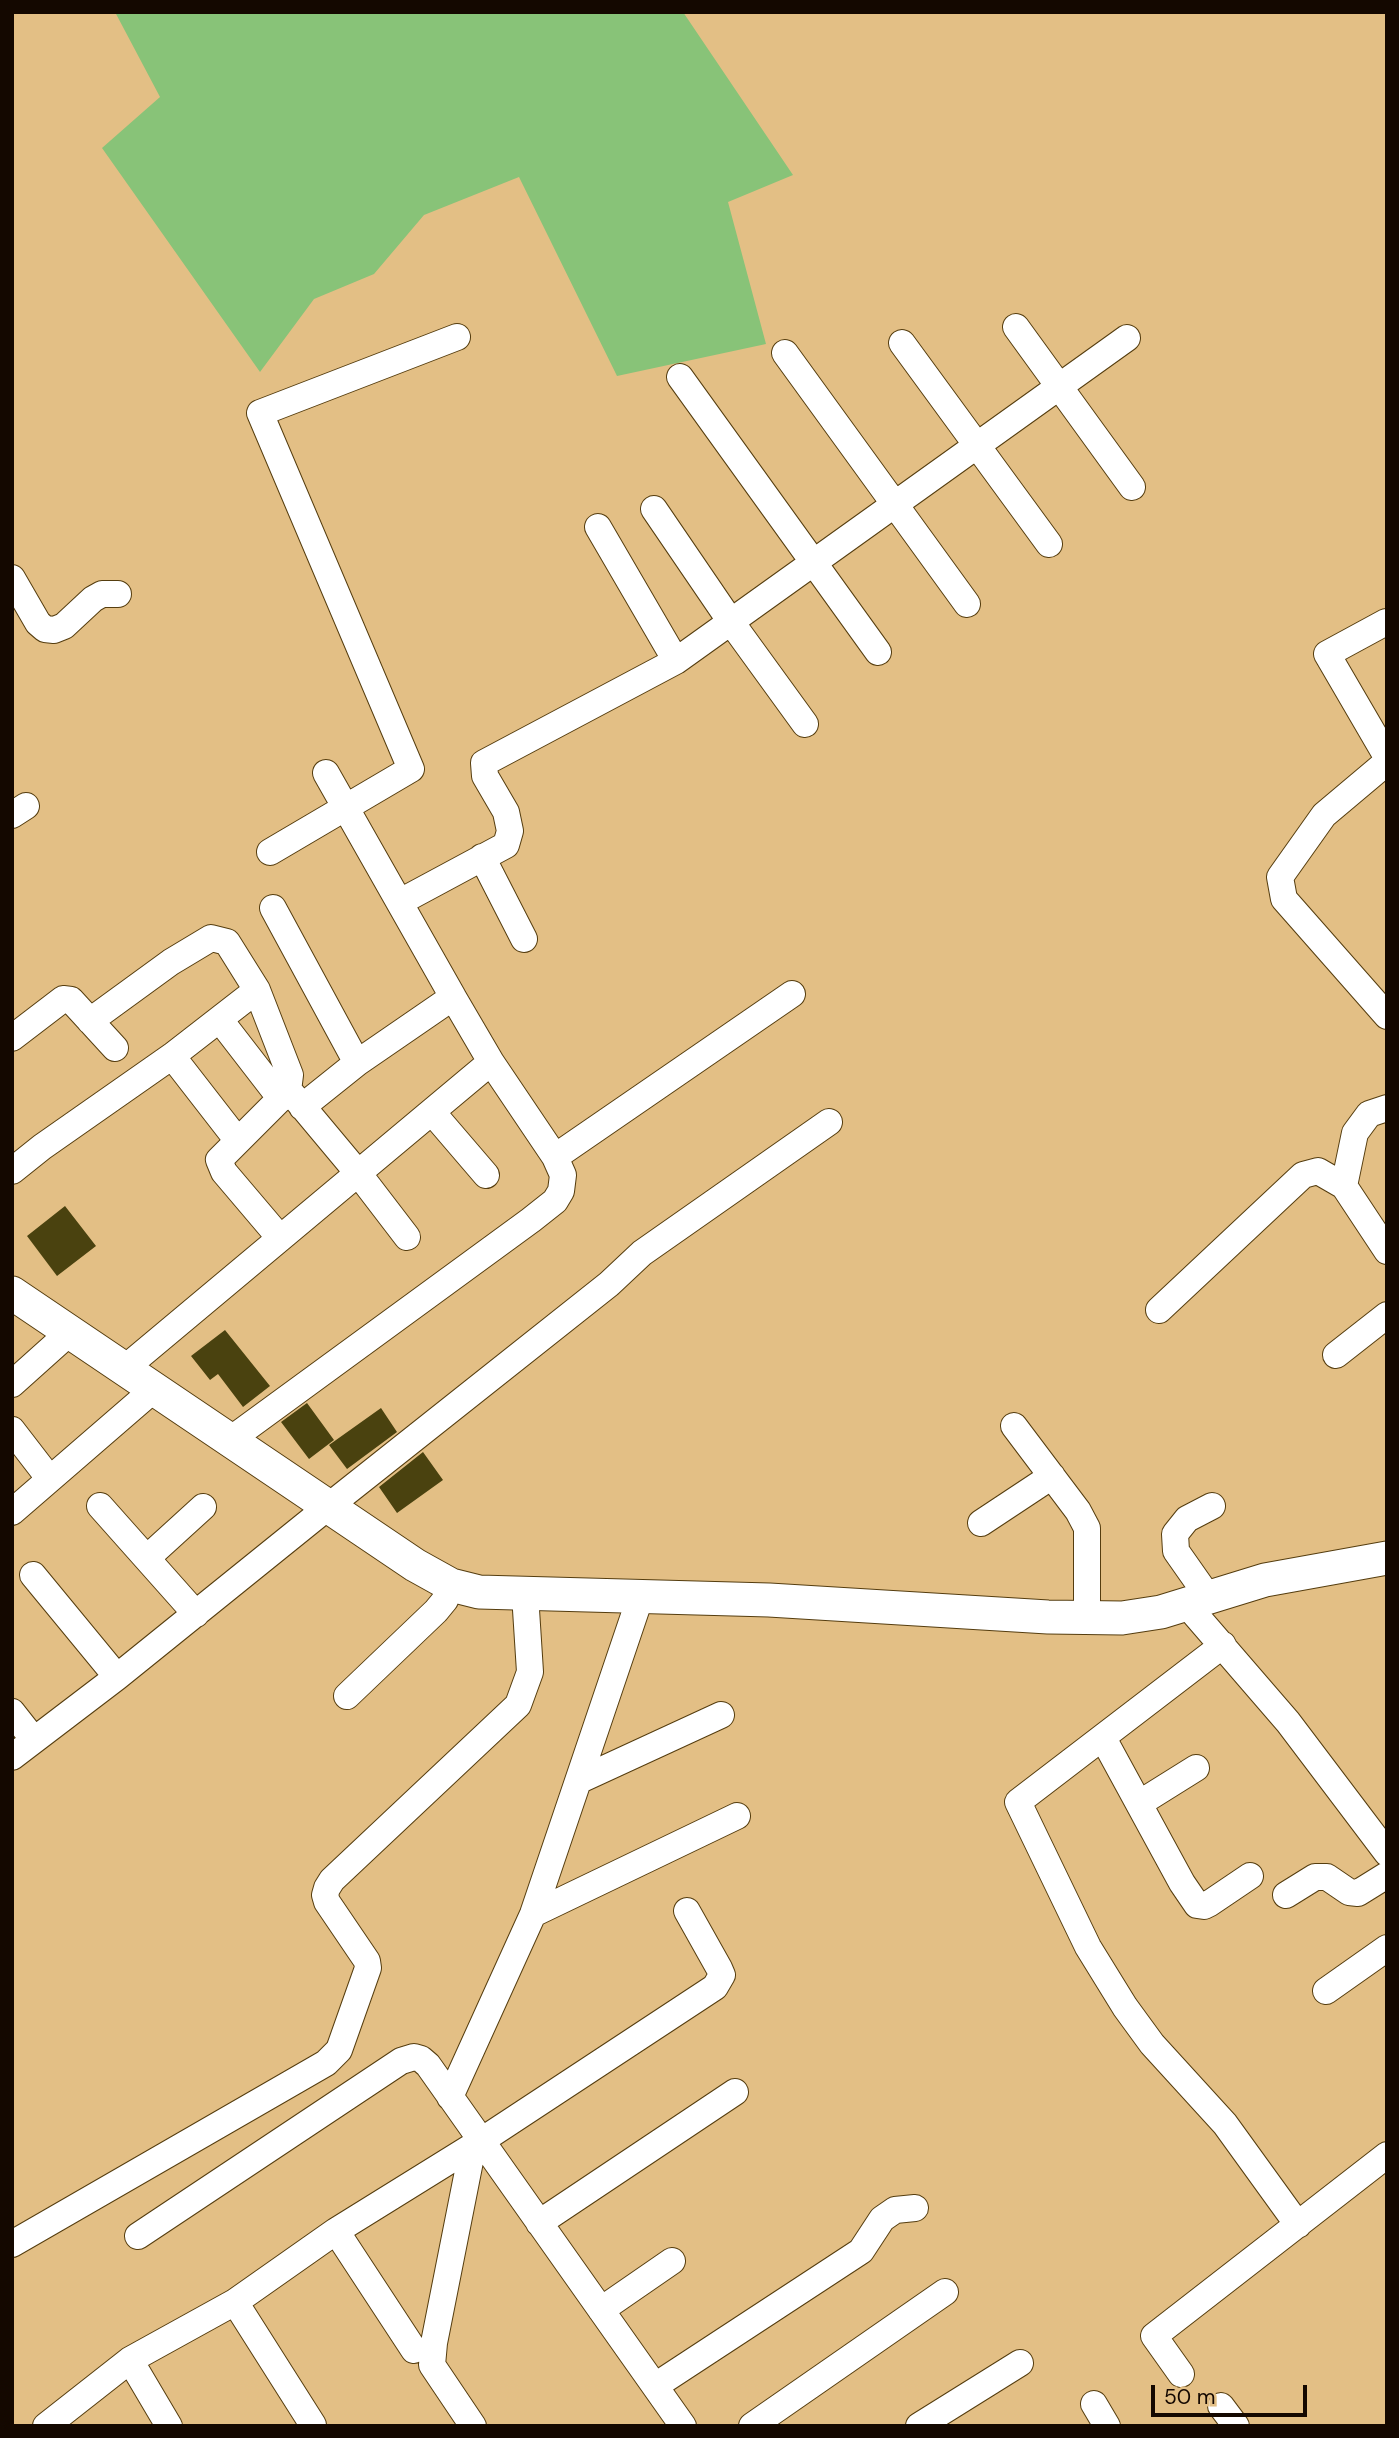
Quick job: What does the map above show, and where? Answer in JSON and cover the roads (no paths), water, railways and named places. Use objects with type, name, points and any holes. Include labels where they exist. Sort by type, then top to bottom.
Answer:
[{"type":"main road","points":[[12,1293],[415,1565],[451,1585],[479,1592],[641,1595],[1087,1618],[1134,1617],[1265,1580],[1325,1567],[1387,1558]]},
{"type":"street","points":[[1016,327],[1132,487]]},
{"type":"street","points":[[270,852],[411,769],[260,413],[457,337]]},
{"type":"street","points":[[400,902],[506,845],[510,831],[506,812],[485,776],[484,763],[677,661],[1127,338]]},
{"type":"street","points":[[902,343],[1049,544]]},
{"type":"street","points":[[785,354],[967,604]]},
{"type":"street","points":[[680,377],[878,652]]},
{"type":"street","points":[[654,509],[805,724]]},
{"type":"street","points":[[598,527],[677,661]]},
{"type":"street","points":[[12,578],[45,629],[54,630],[64,626],[102,594],[118,594]]},
{"type":"street","points":[[1386,622],[1327,654],[1387,759],[1324,815],[1280,877],[1284,899],[1387,1016]]},
{"type":"street","points":[[230,1440],[555,1201],[561,1191],[563,1175],[555,1157],[491,1062],[326,773]]},
{"type":"street","points":[[482,857],[524,939]]},
{"type":"street","points":[[273,908],[357,1063]]},
{"type":"street","points":[[90,1021],[171,962],[211,938],[219,938],[227,942],[257,990],[286,1060],[290,1075],[290,1099]]},
{"type":"street","points":[[12,1171],[172,1056],[257,990]]},
{"type":"street","points":[[555,1157],[792,994]]},
{"type":"street","points":[[280,1238],[224,1172],[219,1160],[290,1099],[357,1063],[453,997]]},
{"type":"street","points":[[12,1038],[63,999],[71,1000],[115,1048]]},
{"type":"street","points":[[220,1020],[358,1173],[407,1237]]},
{"type":"street","points":[[172,1056],[238,1141]]},
{"type":"street","points":[[124,1369],[491,1062]]},
{"type":"street","points":[[1344,1186],[1355,1133],[1369,1114],[1387,1108]]},
{"type":"street","points":[[432,1112],[486,1175]]},
{"type":"street","points":[[12,1757],[117,1677],[609,1284],[642,1253],[829,1122]]},
{"type":"street","points":[[1159,1310],[1303,1175],[1318,1171],[1344,1186],[1387,1251]]},
{"type":"street","points":[[1336,1355],[1387,1315]]},
{"type":"street","points":[[12,1384],[70,1332]]},
{"type":"street","points":[[12,1512],[153,1390]]},
{"type":"street","points":[[1014,1426],[1078,1511],[1087,1528],[1087,1618]]},
{"type":"street","points":[[12,1430],[50,1478]]},
{"type":"street","points":[[981,1523],[1052,1476]]},
{"type":"street","points":[[100,1506],[196,1614]]},
{"type":"street","points":[[1212,1506],[1187,1519],[1175,1534],[1176,1551],[1198,1601],[1223,1645],[1288,1722],[1387,1853]]},
{"type":"street","points":[[147,1558],[203,1507]]},
{"type":"street","points":[[33,1575],[117,1677]]},
{"type":"street","points":[[346,1696],[436,1611],[445,1600],[451,1585]]},
{"type":"street","points":[[12,2244],[326,2063],[339,2050],[368,1968],[368,1961],[327,1902],[327,1888],[332,1880],[518,1705],[530,1672],[525,1594]]},
{"type":"street","points":[[450,2097],[533,1914],[641,1595]]},
{"type":"street","points":[[1223,1645],[1018,1802],[1088,1947],[1125,2007],[1152,2043],[1225,2124],[1298,2225]]},
{"type":"street","points":[[12,1712],[34,1740]]},
{"type":"street","points":[[580,1780],[721,1715]]},
{"type":"street","points":[[1103,1738],[1182,1883],[1197,1905],[1210,1903],[1250,1877]]},
{"type":"street","points":[[1140,1802],[1196,1768]]},
{"type":"street","points":[[533,1914],[737,1816]]},
{"type":"street","points":[[1286,1895],[1315,1877],[1327,1877],[1349,1892],[1358,1893],[1387,1875]]},
{"type":"street","points":[[46,2426],[130,2360],[235,2302],[336,2231],[477,2143],[715,1987],[722,1975],[687,1912]]},
{"type":"street","points":[[1326,1991],[1387,1948]]},
{"type":"street","points":[[138,2236],[401,2061],[414,2057],[421,2059],[450,2097],[477,2143],[540,2223],[682,2426]]},
{"type":"street","points":[[540,2223],[735,2092]]},
{"type":"street","points":[[473,2426],[432,2365],[434,2343],[477,2143]]},
{"type":"street","points":[[1181,2374],[1154,2336],[1387,2155]]},
{"type":"street","points":[[654,2386],[861,2251],[881,2219],[895,2210],[915,2208]]},
{"type":"street","points":[[336,2231],[414,2350]]},
{"type":"street","points":[[601,2310],[672,2261]]},
{"type":"street","points":[[752,2426],[945,2292]]},
{"type":"street","points":[[235,2302],[313,2425]]},
{"type":"street","points":[[130,2360],[169,2426]]},
{"type":"street","points":[[919,2426],[1020,2363]]}]
